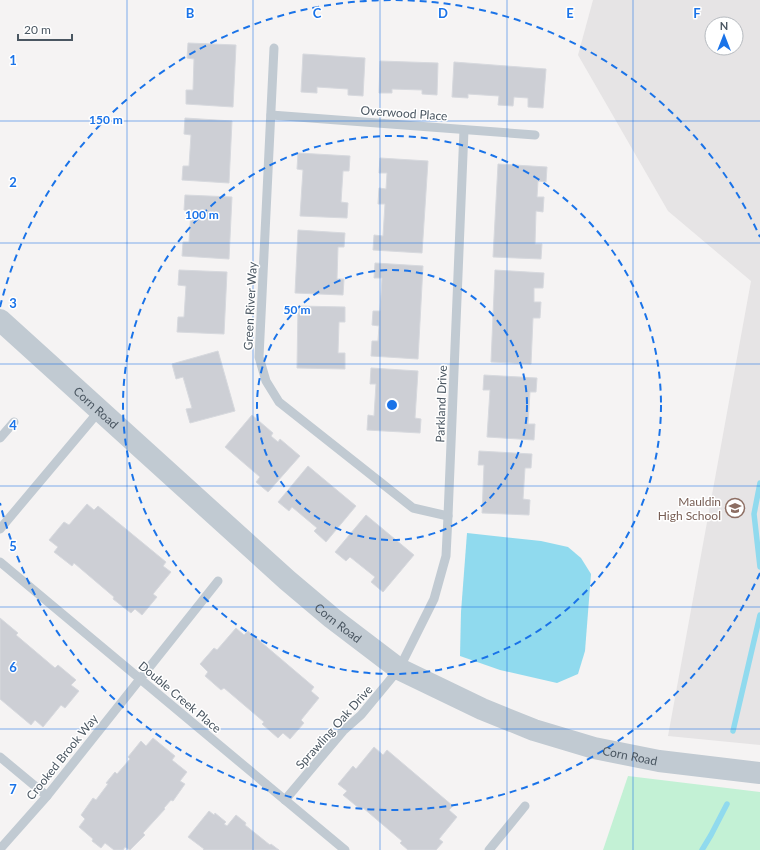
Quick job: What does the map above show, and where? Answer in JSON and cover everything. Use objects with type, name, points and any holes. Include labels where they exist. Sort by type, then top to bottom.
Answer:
[{"type":"street","name":"Corn Road","points":[[0,320],[281,574],[332,618],[399,669],[488,712],[534,730],[594,748],[659,761],[760,773]]},
{"type":"lane","name":"Green River Way","points":[[274,48],[272,115],[259,357],[266,381],[279,402],[413,508],[448,516]]},
{"type":"lane","name":"Overwood Place","points":[[272,115],[535,135]]},
{"type":"lane","name":"Parkland Drive","points":[[399,669],[434,599],[446,556],[464,130]]},
{"type":"lane","points":[[0,529],[100,410]]},
{"type":"lane","points":[[0,438],[14,422]]},
{"type":"lane","name":"Double Creek Place","points":[[0,562],[345,850]]},
{"type":"lane","name":"Crooked Brook Way","points":[[0,849],[47,796],[218,581]]},
{"type":"lane","name":"Sprawling Oak Drive","points":[[285,800],[343,731],[361,715],[399,669]]},
{"type":"lane","points":[[0,757],[47,796]]},
{"type":"lane","points":[[489,850],[525,806]]},
{"type":"shaded area","name":"Mauldin High School","points":[[593,0],[760,0],[760,745],[668,736],[751,281],[668,211],[578,55]]},
{"type":"green space","points":[[628,776],[760,792],[760,850],[603,850]]},
{"type":"water","points":[[467,533],[541,541],[568,547],[581,558],[591,574],[585,651],[578,674],[557,683],[500,670],[460,656],[461,612]]},
{"type":"building","points":[[188,43],[236,45],[233,107],[186,104],[186,90],[193,90],[194,59],[187,58]]},
{"type":"building","points":[[303,54],[365,58],[363,96],[348,95],[348,89],[317,87],[317,93],[301,92]]},
{"type":"building","points":[[380,61],[438,63],[437,95],[422,94],[422,90],[392,89],[392,93],[379,93]]},
{"type":"building","points":[[454,62],[546,69],[543,108],[528,107],[528,98],[514,97],[513,106],[498,105],[499,96],[468,94],[468,98],[452,97]]},
{"type":"building","points":[[185,118],[232,121],[229,183],[182,180],[183,166],[189,166],[191,135],[184,134]]},
{"type":"building","points":[[298,153],[350,156],[349,171],[343,171],[341,202],[348,203],[347,218],[300,216],[303,170],[297,169]]},
{"type":"building","points":[[380,158],[428,161],[422,253],[373,250],[374,235],[383,236],[385,204],[378,204],[379,188],[386,189],[387,173],[379,173]]},
{"type":"building","points":[[498,164],[547,167],[546,182],[538,181],[537,197],[544,197],[543,212],[536,211],[535,244],[542,244],[541,259],[493,257]]},
{"type":"building","points":[[185,195],[232,197],[229,259],[182,256],[183,242],[189,242],[191,211],[184,210]]},
{"type":"building","points":[[298,230],[345,233],[344,247],[338,247],[337,279],[344,279],[343,295],[295,293]]},
{"type":"building","points":[[375,263],[423,266],[418,359],[371,356],[372,341],[378,341],[379,326],[372,325],[373,311],[380,311],[382,278],[374,278]]},
{"type":"building","points":[[179,270],[227,272],[224,334],[177,332],[178,317],[184,317],[186,286],[178,285]]},
{"type":"building","points":[[495,270],[544,273],[543,288],[534,288],[534,302],[541,302],[540,318],[533,318],[531,364],[491,362]]},
{"type":"building","points":[[298,306],[345,307],[345,322],[339,322],[338,353],[345,353],[345,369],[297,368]]},
{"type":"building","points":[[218,351],[235,411],[190,423],[186,409],[192,408],[183,377],[176,379],[172,364]]},
{"type":"building","points":[[371,368],[418,371],[415,418],[421,419],[420,433],[367,430],[368,415],[374,416],[376,384],[370,384]]},
{"type":"building","points":[[484,375],[537,378],[536,392],[530,392],[528,424],[535,424],[534,440],[487,437],[490,390],[483,390]]},
{"type":"building","points":[[252,415],[273,433],[271,436],[278,442],[280,439],[300,456],[268,492],[256,482],[260,477],[225,447]]},
{"type":"building","points":[[479,451],[532,454],[531,468],[525,468],[523,499],[530,500],[529,515],[482,513],[484,465],[478,465]]},
{"type":"building","points":[[308,466],[356,506],[326,542],[314,531],[317,528],[292,507],[289,511],[278,502]]},
{"type":"building","points":[[87,504],[94,510],[98,506],[166,562],[163,566],[171,572],[153,594],[157,597],[142,615],[135,609],[131,613],[113,599],[114,597],[74,563],[72,566],[54,552],[58,547],[49,540],[64,522],[69,525]]},
{"type":"building","points":[[366,515],[414,555],[383,592],[371,582],[375,577],[350,557],[346,561],[335,552]]},
{"type":"building","points":[[0,618],[18,633],[16,635],[55,668],[58,665],[76,680],[71,685],[79,691],[65,708],[61,705],[43,727],[35,720],[31,725],[0,699]]},
{"type":"building","points":[[236,628],[244,635],[248,631],[314,687],[311,691],[319,698],[301,720],[304,723],[290,739],[283,733],[278,738],[262,724],[264,722],[224,688],[221,690],[205,676],[208,672],[200,664],[214,648],[217,650]]},
{"type":"building","points":[[153,738],[175,756],[172,760],[187,772],[180,781],[185,784],[173,801],[171,800],[164,808],[165,809],[143,833],[145,835],[130,850],[125,847],[123,850],[114,850],[105,843],[101,848],[79,827],[85,819],[81,815],[93,798],[96,800],[108,784],[106,783],[115,772],[117,774],[130,759],[128,757],[141,741],[146,746]]},
{"type":"building","points":[[374,747],[383,755],[387,750],[453,806],[449,810],[457,817],[439,839],[443,842],[436,850],[408,850],[400,843],[402,841],[362,807],[360,809],[343,795],[347,791],[338,784],[353,766],[356,769]]},
{"type":"building","points":[[209,811],[214,815],[215,813],[226,822],[224,824],[227,826],[236,815],[246,823],[245,825],[270,845],[271,844],[279,850],[203,850],[204,849],[188,837]]},
{"type":"waterway","points":[[760,483],[754,514],[760,567]]},
{"type":"waterway","points":[[733,731],[760,615]]},
{"type":"waterway","points":[[702,850],[727,804]]},
{"type":"place","name":"Mauldin High School","points":[[735,508]]}]
